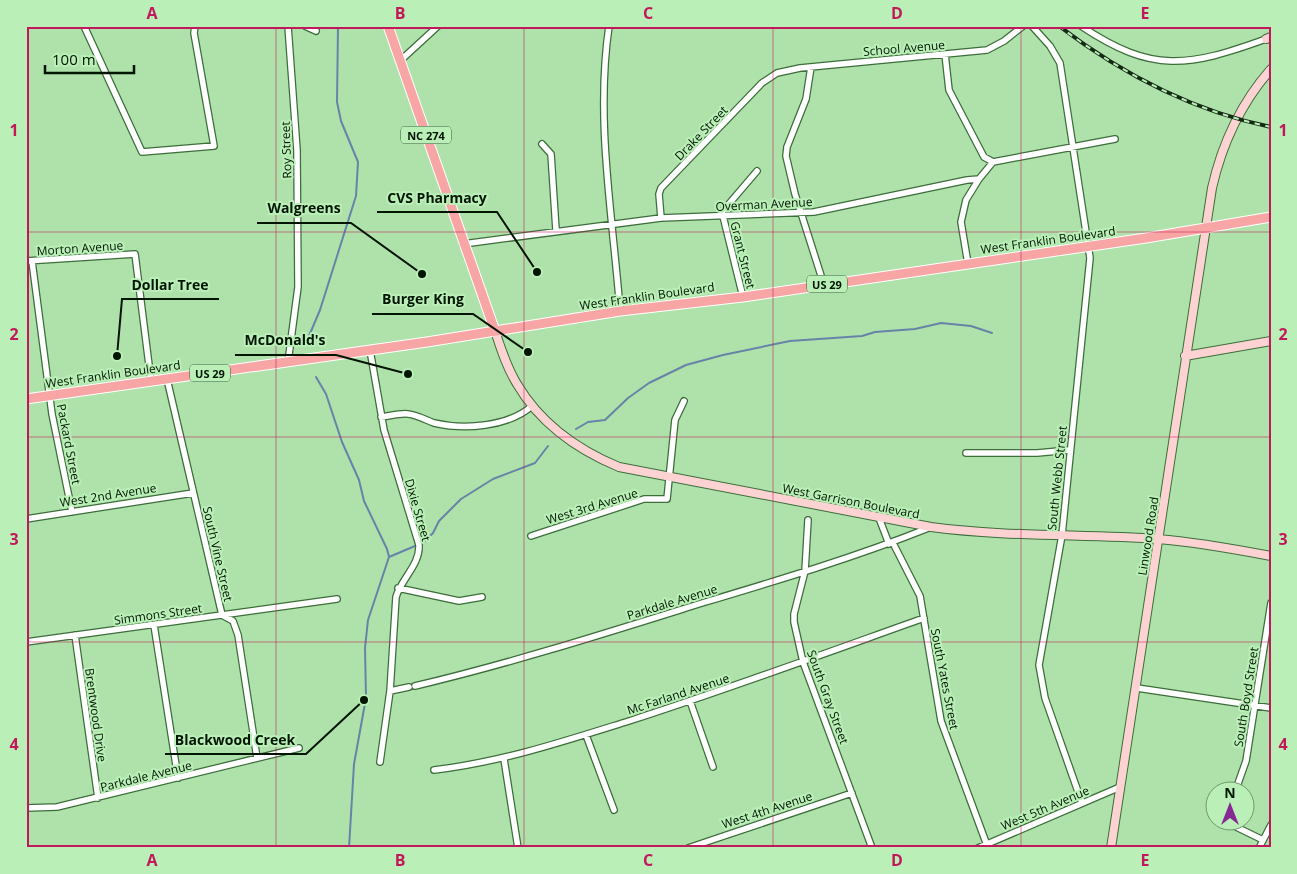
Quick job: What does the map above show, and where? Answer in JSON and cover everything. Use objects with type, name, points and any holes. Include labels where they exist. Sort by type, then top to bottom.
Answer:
[{"type":"main road","name":"NC 274","points":[[388,26],[495,331]]},
{"type":"main road","name":"Linwood Road","points":[[1111,848],[1212,188],[1222,151],[1250,97],[1271,69]]},
{"type":"main road","name":"West Franklin Boulevard","points":[[26,399],[370,350],[620,311],[743,296],[968,264],[1271,217]]},
{"type":"main road","name":"West Garrison Boulevard","points":[[495,331],[516,383],[532,406],[557,431],[597,457],[619,467],[931,528],[976,532],[1159,539],[1271,556]]},
{"type":"main road","points":[[1186,356],[1271,341]]},
{"type":"street","points":[[84,26],[142,152],[214,146],[194,33],[195,26]]},
{"type":"street","name":"Roy Street","points":[[288,26],[297,150],[298,287],[288,362]]},
{"type":"street","points":[[305,26],[316,31]]},
{"type":"street","points":[[401,60],[438,26]]},
{"type":"street","points":[[609,26],[604,123],[620,311]]},
{"type":"street","name":"School Avenue","points":[[780,72],[811,67],[987,50],[1004,41],[1023,26]]},
{"type":"street","name":"South Webb Street","points":[[1032,26],[1050,46],[1060,63],[1089,246],[1090,263],[1062,535],[1039,671],[1045,698],[1082,803]]},
{"type":"street","points":[[1081,26],[1115,47],[1137,56],[1170,62],[1208,58],[1269,38]]},
{"type":"street","points":[[945,54],[949,90],[984,157],[992,162],[1115,140]]},
{"type":"street","points":[[811,67],[806,99],[787,147],[786,156],[824,285]]},
{"type":"street","name":"Drake Street","points":[[661,218],[659,194],[661,188],[762,83],[780,72]]},
{"type":"street","points":[[542,144],[551,154],[556,230]]},
{"type":"street","points":[[968,264],[961,222],[966,200],[992,162]]},
{"type":"street","name":"Grant Street","points":[[743,296],[723,217],[725,207],[757,171]]},
{"type":"street","name":"Overman Avenue","points":[[463,244],[556,230],[661,218],[802,214],[979,179]]},
{"type":"street","name":"Morton Avenue","points":[[29,261],[135,254],[151,381]]},
{"type":"street","name":"Packard Street","points":[[29,261],[49,396],[72,512]]},
{"type":"street","name":"Dixie Street","points":[[370,350],[381,417],[419,545],[415,563],[398,588],[396,597],[390,690],[380,762]]},
{"type":"street","name":"South Vine Street","points":[[167,379],[222,615],[233,621],[238,635],[257,758]]},
{"type":"street","points":[[670,478],[675,420],[684,401]]},
{"type":"street","points":[[381,417],[410,414],[447,425],[475,425],[500,422],[524,412],[532,406]]},
{"type":"street","points":[[966,453],[1037,453],[1070,450]]},
{"type":"street","name":"West 3rd Avenue","points":[[531,536],[644,499],[664,500],[668,496],[670,478]]},
{"type":"street","name":"West 2nd Avenue","points":[[26,518],[193,493]]},
{"type":"street","name":"South Yates Street","points":[[880,518],[891,543],[917,588],[943,727],[988,846]]},
{"type":"street","name":"South Gray Street","points":[[808,520],[805,571],[794,614],[803,662],[872,848]]},
{"type":"street","name":"Parkdale Avenue","points":[[390,690],[412,687],[523,659],[805,571],[931,528]]},
{"type":"street","points":[[398,588],[459,601],[482,598]]},
{"type":"street","name":"Simmons Street","points":[[26,642],[337,599]]},
{"type":"street","name":"South Boyd Street","points":[[1239,782],[1246,761],[1271,603]]},
{"type":"street","name":"Mc Farland Avenue","points":[[434,770],[504,759],[586,735],[803,662],[924,618]]},
{"type":"street","points":[[154,625],[178,778]]},
{"type":"street","name":"Brentwood Drive","points":[[75,635],[98,798]]},
{"type":"street","points":[[1137,688],[1271,708]]},
{"type":"street","points":[[690,701],[713,767]]},
{"type":"street","points":[[586,735],[614,810]]},
{"type":"street","name":"Parkdale Avenue","points":[[26,808],[57,807],[98,798],[299,748]]},
{"type":"street","points":[[504,759],[518,848]]},
{"type":"street","name":"West 5th Avenue","points":[[978,848],[988,846],[1120,787]]},
{"type":"street","name":"West 4th Avenue","points":[[688,848],[852,793]]},
{"type":"street","points":[[1259,848],[1271,825]]},
{"type":"street","points":[[1247,832],[1263,840]]},
{"type":"waterway","points":[[306,343],[320,310],[356,196],[358,162],[341,121],[337,102],[338,26]]},
{"type":"waterway","points":[[576,429],[588,422],[605,420],[628,398],[649,383],[686,365],[723,355],[790,341],[862,336],[875,332],[915,329],[941,323],[971,326],[992,333]]},
{"type":"waterway","points":[[316,377],[326,394],[342,442],[359,480],[364,501],[389,557],[368,620],[365,648],[366,698],[354,764],[349,848]]},
{"type":"waterway","points":[[424,542],[433,533],[439,521],[461,499],[493,479],[535,463],[548,446]]},
{"type":"waterway","points":[[389,557],[415,546]]},
{"type":"railway","points":[[1059,26],[1133,75],[1186,101],[1242,120],[1271,127]]},
{"type":"place","name":"CVS Pharmacy","points":[[537,272]]},
{"type":"place","name":"Walgreens","points":[[422,274]]},
{"type":"place","name":"Burger King","points":[[528,352]]},
{"type":"place","name":"Dollar Tree","points":[[117,356]]},
{"type":"place","name":"McDonald's","points":[[408,374]]},
{"type":"place","name":"Blackwood Creek","points":[[364,700]]}]
